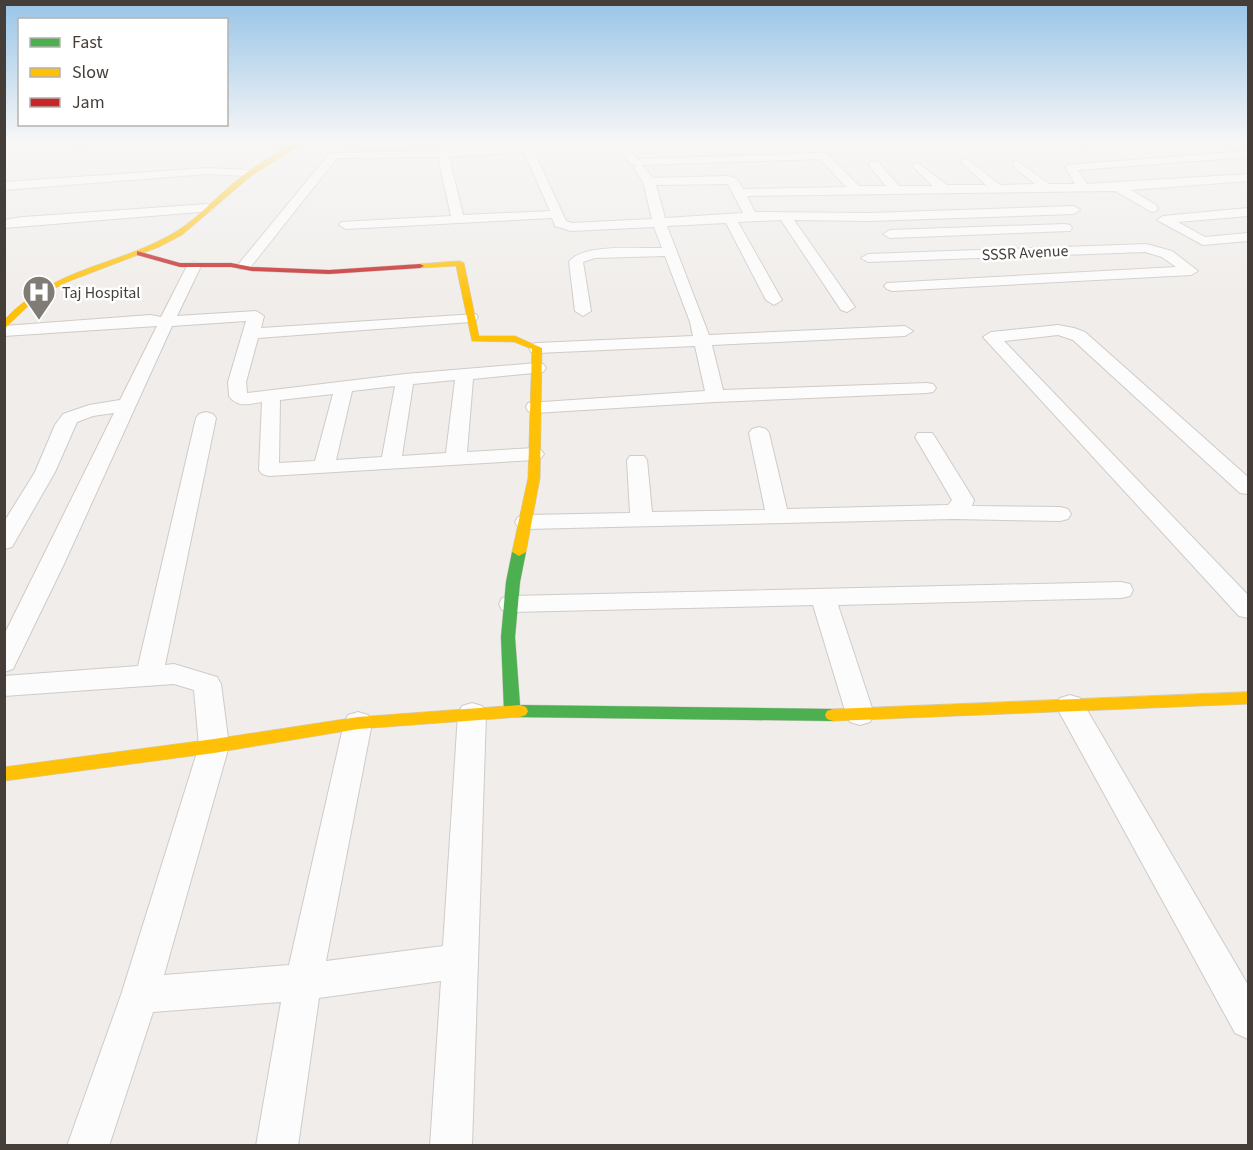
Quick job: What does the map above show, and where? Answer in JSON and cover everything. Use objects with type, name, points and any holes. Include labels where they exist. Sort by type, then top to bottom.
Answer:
[{"type":"street","points":[[4,326],[10,317],[30,300],[60,281],[140,253],[179,233],[224,195]]},
{"type":"street","points":[[244,266],[299,195]]},
{"type":"street","points":[[454,195],[458,219]]},
{"type":"street","points":[[549,195],[560,223],[571,227],[661,224],[751,216],[914,216],[1074,210]]},
{"type":"street","points":[[653,195],[670,252],[698,322],[715,396]]},
{"type":"street","points":[[740,195],[751,216]]},
{"type":"street","points":[[1130,195],[1152,208]]},
{"type":"street","points":[[4,224],[208,208]]},
{"type":"street","points":[[1248,212],[1163,220],[1203,241],[1248,237]]},
{"type":"street","points":[[346,225],[558,214]]},
{"type":"street","points":[[785,216],[847,307]]},
{"type":"street","points":[[914,216],[981,282],[987,282],[1002,297]]},
{"type":"street","points":[[730,219],[774,300]]},
{"type":"street","points":[[890,234],[1065,228]]},
{"type":"street","name":"SSSR Avenue","points":[[868,258],[1152,249],[1167,254],[1191,271],[987,282]]},
{"type":"street","points":[[583,311],[576,262],[578,259],[594,255],[670,252]]},
{"type":"street","points":[[140,253],[163,262],[194,266],[244,266],[252,269],[329,272],[460,263],[475,339],[507,338],[527,341],[537,348],[905,331]]},
{"type":"street","points":[[4,662],[55,562],[126,405],[194,266]]},
{"type":"street","points":[[892,286],[987,282]]},
{"type":"street","points":[[4,331],[150,320],[166,322],[256,316],[237,382],[238,396],[242,399],[405,379],[537,368]]},
{"type":"street","points":[[249,334],[470,317]]},
{"type":"street","points":[[1248,488],[1079,336],[1058,330],[991,337],[1248,610]]},
{"type":"street","points":[[512,711],[508,637],[511,604],[534,478],[537,348]]},
{"type":"street","points":[[456,458],[465,374]]},
{"type":"street","points":[[391,462],[405,379]]},
{"type":"street","points":[[324,466],[344,387]]},
{"type":"street","points":[[535,407],[715,396],[927,388]]},
{"type":"street","points":[[271,395],[269,470],[534,454]]},
{"type":"street","points":[[4,542],[45,472],[70,418],[89,411],[126,405]]},
{"type":"street","points":[[149,676],[206,418]]},
{"type":"street","points":[[759,433],[778,517]]},
{"type":"street","points":[[925,437],[963,500],[961,507],[953,512]]},
{"type":"street","points":[[637,460],[642,519]]},
{"type":"street","points":[[526,522],[953,512],[1060,514]]},
{"type":"street","points":[[511,604],[1121,590]]},
{"type":"street","points":[[823,597],[860,714]]},
{"type":"street","points":[[4,686],[174,674],[207,684],[214,746],[140,995],[88,1146]]},
{"type":"street","points":[[4,774],[214,746],[358,723],[512,711],[804,716],[1248,698]]},
{"type":"street","points":[[1070,706],[1248,1020]]},
{"type":"street","points":[[451,1146],[472,714]]},
{"type":"street","points":[[277,1146],[303,982],[358,723]]},
{"type":"street","points":[[140,995],[303,982],[460,961]]},
{"type":"traffic: fast","points":[[512,711],[508,637],[513,582],[519,552]]},
{"type":"traffic: fast","points":[[520,711],[833,715]]},
{"type":"traffic: slow","points":[[4,326],[23,307],[64,280],[156,245],[179,233],[224,195]]},
{"type":"traffic: slow","points":[[420,266],[460,263],[475,339],[515,339],[537,348],[534,478],[519,552]]},
{"type":"traffic: slow","points":[[833,715],[1248,698]]},
{"type":"traffic: slow","points":[[4,774],[214,746],[358,723],[520,711]]},
{"type":"traffic: jam","points":[[140,253],[180,265],[231,265],[252,269],[329,272],[420,266]]},
{"type":"place","name":"Taj Hospital","points":[[39,321]]}]
